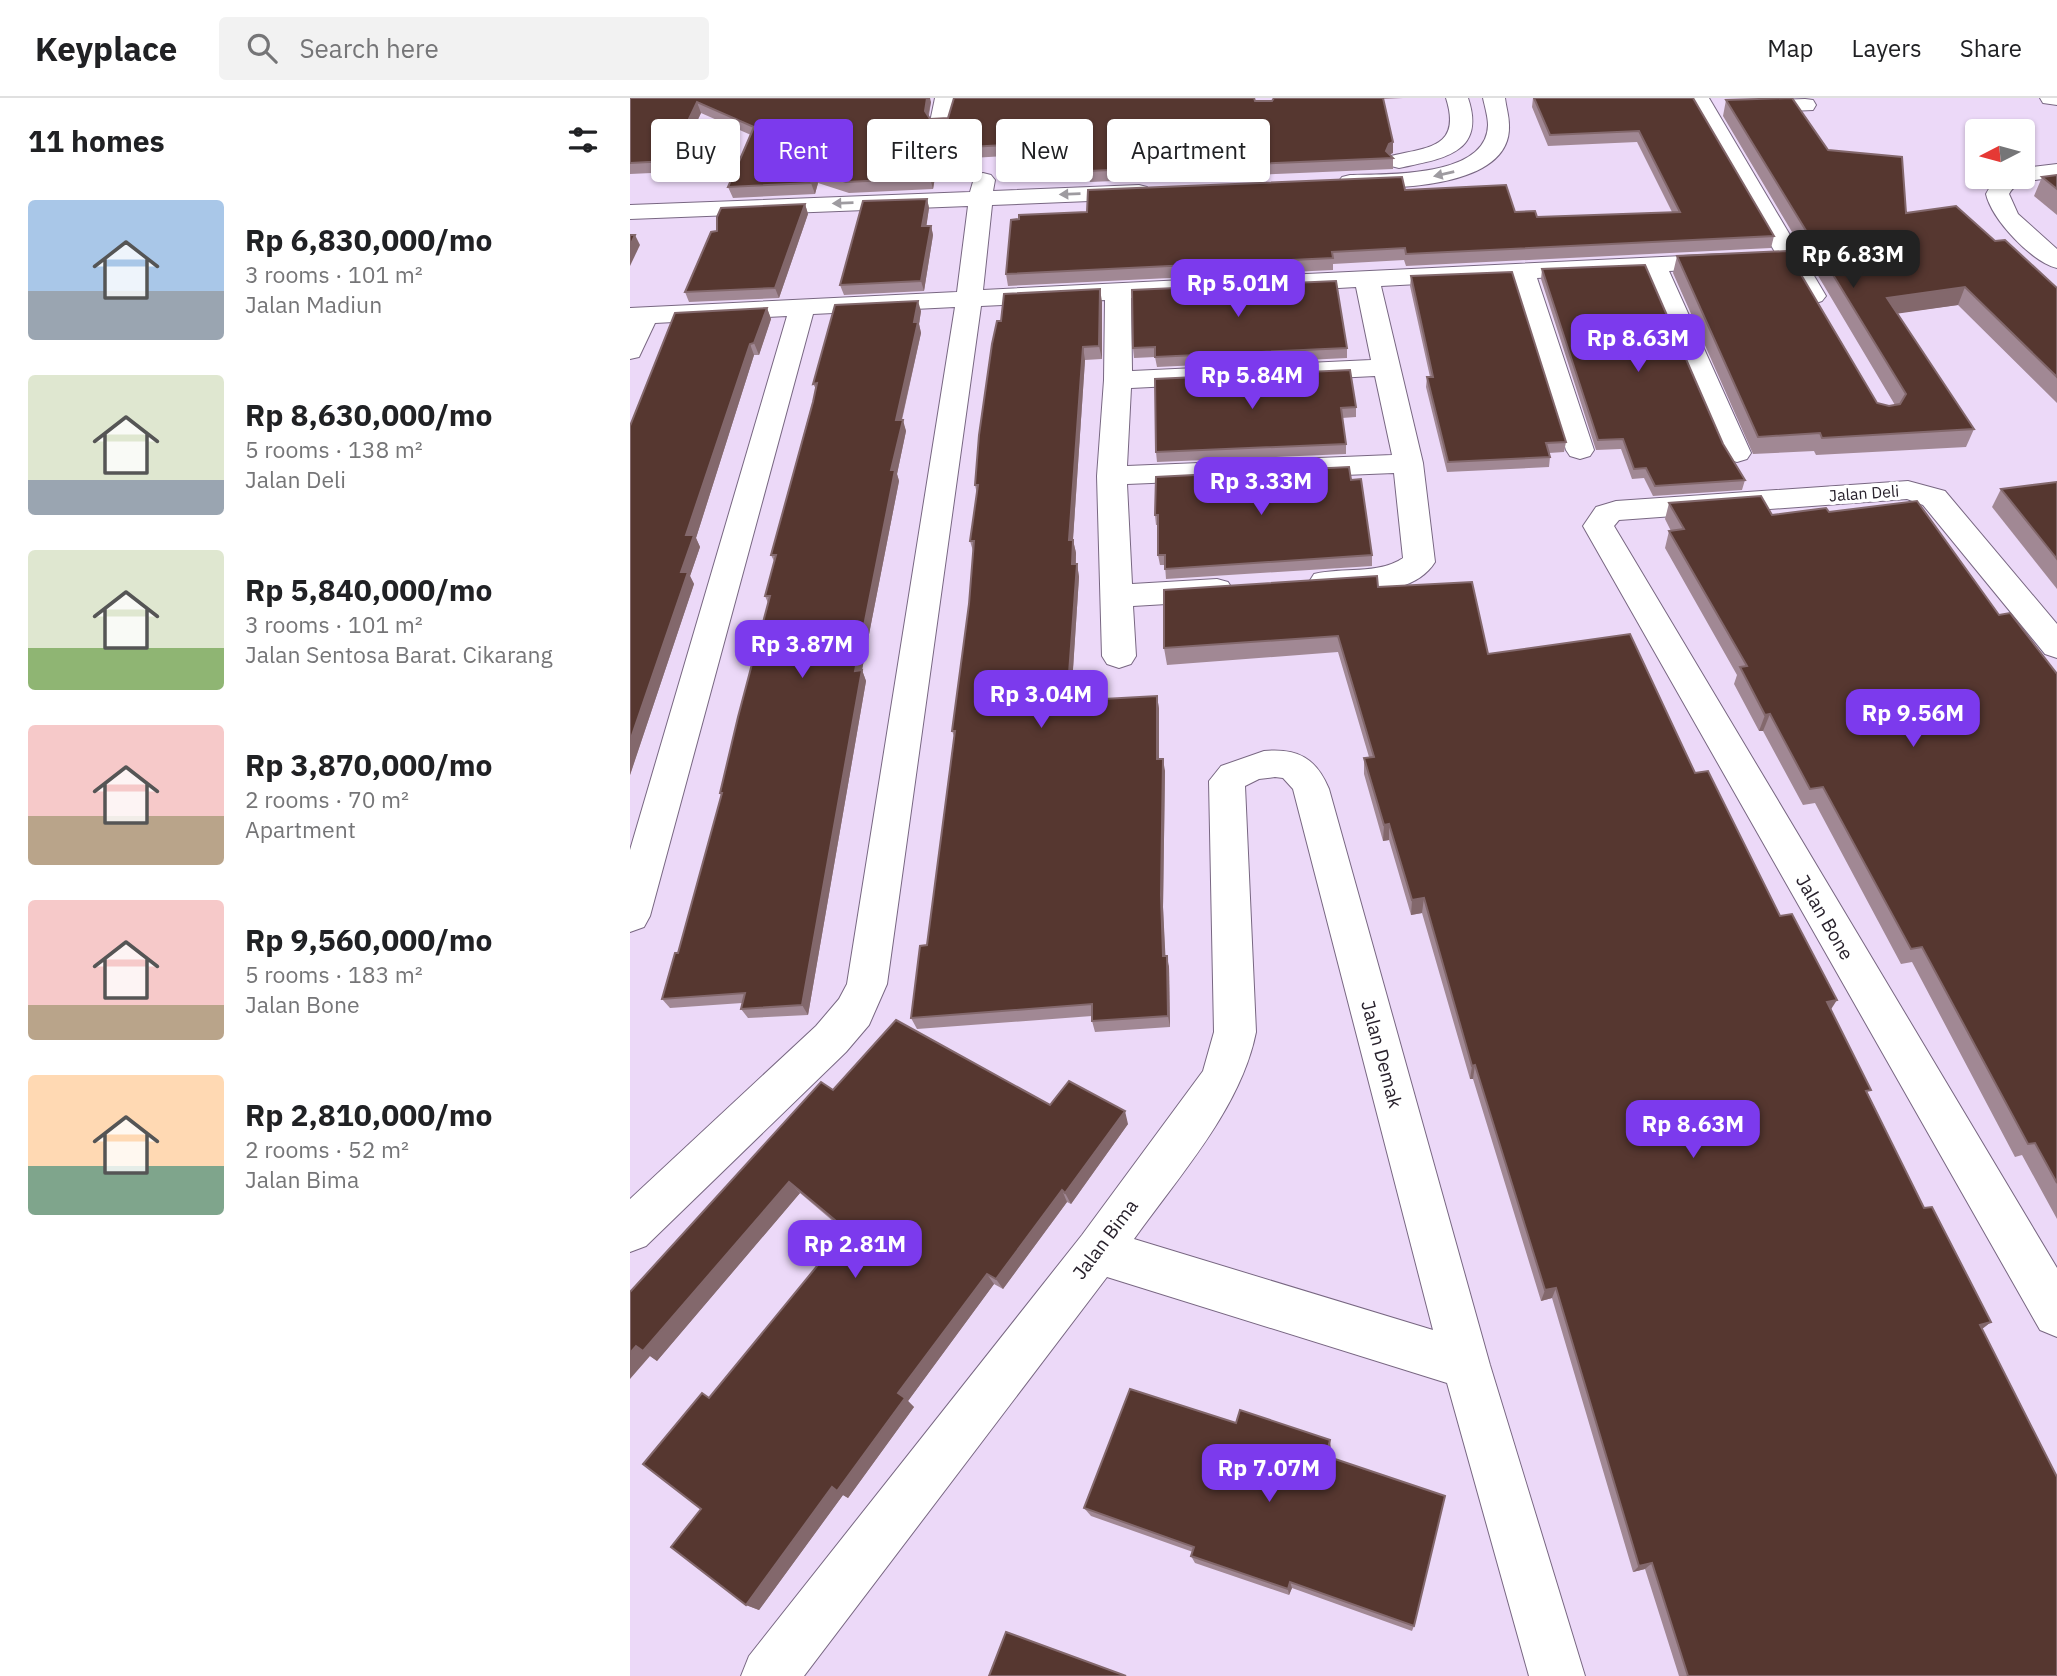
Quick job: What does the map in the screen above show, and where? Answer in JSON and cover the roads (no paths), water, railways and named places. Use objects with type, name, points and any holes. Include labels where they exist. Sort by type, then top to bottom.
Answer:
[{"type":"street","points":[[942,119],[946,98]]},
{"type":"street","points":[[1457,98],[1463,116],[1459,137],[1441,152],[1336,174],[1423,178],[1463,170],[1483,159],[1498,138],[1500,117],[1493,98]]},
{"type":"street","points":[[2051,98],[2057,99]]},
{"type":"street","points":[[1701,103],[1805,105]]},
{"type":"street","points":[[1701,103],[1826,317]]},
{"type":"street","points":[[2035,174],[2057,171]]},
{"type":"street","points":[[630,212],[982,189],[1155,182]]},
{"type":"street","points":[[630,194],[982,189]]},
{"type":"street","points":[[630,1230],[831,1039],[854,1012],[867,984],[969,300],[982,189]]},
{"type":"street","points":[[1998,189],[1996,193],[2000,208],[2057,261]]},
{"type":"street","points":[[1256,285],[1791,257]]},
{"type":"street","points":[[1654,265],[1737,453]]},
{"type":"street","points":[[1523,272],[1580,450]]},
{"type":"street","points":[[1293,584],[1399,576],[1419,562],[1408,463],[1367,279]]},
{"type":"street","points":[[630,351],[637,316],[1215,287]]},
{"type":"street","points":[[1118,292],[1118,380],[1112,476],[1119,656]]},
{"type":"street","points":[[630,916],[802,309]]},
{"type":"street","points":[[1118,380],[1387,367]]},
{"type":"street","points":[[1112,476],[1408,463]]},
{"type":"street","name":"Jalan Deli","points":[[1603,520],[1607,514],[1616,512],[1908,490],[1921,492],[1934,498],[2057,646]]},
{"type":"street","name":"Jalan Bone","points":[[1603,520],[1598,526],[1600,532],[2057,1313]]},
{"type":"street","points":[[1118,596],[1239,588]]},
{"type":"street","name":"Jalan Bima","points":[[769,1676],[1098,1251],[1219,1084],[1229,1061],[1235,1032],[1225,791],[1227,781],[1235,773],[1275,763]]},
{"type":"street","name":"Jalan Demak","points":[[1275,763],[1291,766],[1303,774],[1311,789],[1466,1365],[1557,1676]]},
{"type":"street","points":[[1098,1251],[1466,1365]]}]
